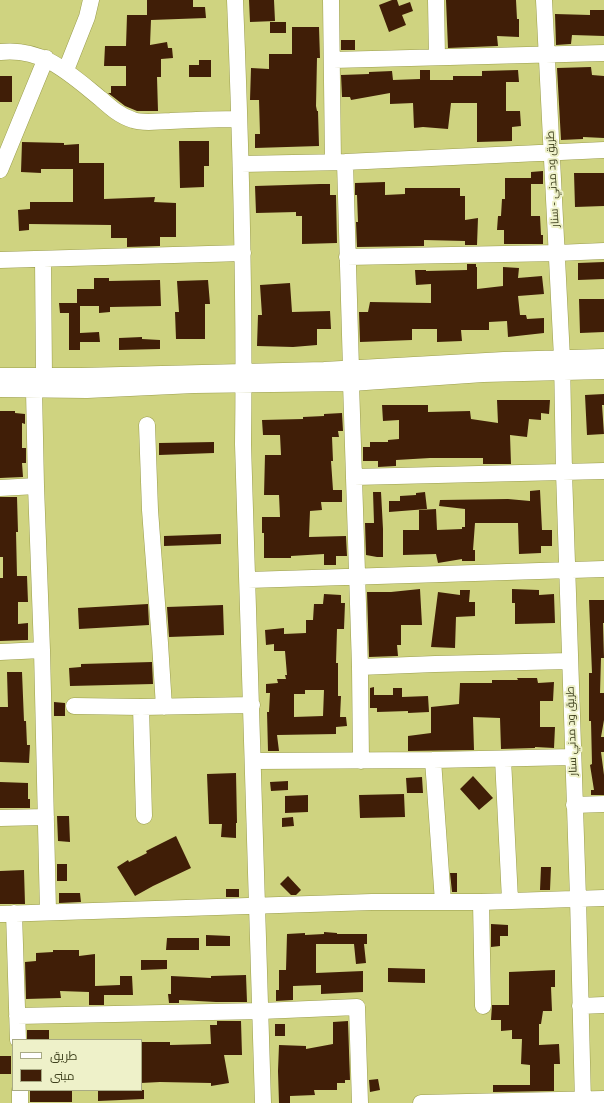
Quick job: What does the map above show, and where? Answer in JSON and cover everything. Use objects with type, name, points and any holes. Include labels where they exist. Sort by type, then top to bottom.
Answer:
[{"type":"street","points":[[66,70],[91,0]]},
{"type":"street","points":[[235,0],[243,253],[243,444],[254,761],[257,906],[262,1011],[263,1103]]},
{"type":"street","points":[[331,0],[339,162],[347,257],[360,667],[361,761]]},
{"type":"street","points":[[436,0],[437,58]]},
{"type":"street","name":"طريق ود مدني - سنار","points":[[544,0],[562,365]]},
{"type":"street","points":[[0,52],[13,50],[46,58],[66,70],[120,115],[135,121],[152,122],[239,119]]},
{"type":"street","points":[[333,60],[604,53]]},
{"type":"street","points":[[0,170],[46,58]]},
{"type":"street","points":[[241,164],[339,162],[604,150]]},
{"type":"street","points":[[347,257],[604,251]]},
{"type":"street","points":[[0,260],[243,253]]},
{"type":"street","points":[[43,259],[44,376]]},
{"type":"street","points":[[0,376],[244,378],[475,375],[562,365],[604,357]]},
{"type":"street","points":[[562,365],[604,371]]},
{"type":"street","name":"طريق ود مدني سنار","points":[[562,365],[583,1101]]},
{"type":"street","points":[[0,389],[87,390],[194,385],[244,378]]},
{"type":"street","points":[[34,390],[48,912]]},
{"type":"street","points":[[147,425],[150,510],[164,707]]},
{"type":"street","points":[[354,477],[604,471]]},
{"type":"street","points":[[0,488],[36,486]]},
{"type":"street","points":[[248,580],[604,569]]},
{"type":"street","points":[[0,652],[42,650]]},
{"type":"street","points":[[360,667],[570,661]]},
{"type":"street","points":[[74,706],[252,706]]},
{"type":"street","points":[[141,707],[144,816]]},
{"type":"street","points":[[254,761],[361,761],[573,757]]},
{"type":"street","points":[[503,759],[510,900]]},
{"type":"street","points":[[434,760],[443,902]]},
{"type":"street","points":[[574,805],[604,804]]},
{"type":"street","points":[[0,818],[46,817]]},
{"type":"street","points":[[18,1039],[7,913],[372,902],[481,902],[604,898]]},
{"type":"street","points":[[481,902],[482,1006]]},
{"type":"street","points":[[580,1006],[604,1005]]},
{"type":"street","points":[[17,1016],[262,1011],[357,1007],[360,1103]]},
{"type":"street","points":[[20,1091],[20,1103]]},
{"type":"street","points":[[421,1103],[583,1101],[604,1099]]},
{"type":"building","points":[[147,0],[193,0],[193,7],[205,7],[206,18],[151,20],[150,45],[167,42],[168,48],[172,48],[173,58],[161,59],[161,77],[157,77],[158,111],[137,111],[125,106],[108,93],[111,93],[111,86],[126,86],[126,66],[104,66],[105,46],[126,46],[127,15],[147,15]]},
{"type":"building","points":[[249,0],[274,0],[275,21],[250,22]]},
{"type":"building","points":[[392,0],[397,0],[399,6],[410,2],[413,11],[402,15],[406,25],[389,32],[379,5]]},
{"type":"building","points":[[446,0],[516,0],[517,19],[519,19],[519,37],[497,36],[498,46],[448,48]]},
{"type":"building","points":[[590,10],[604,10],[604,36],[572,35],[571,44],[556,45],[555,14],[590,15]]},
{"type":"building","points":[[270,22],[286,22],[286,33],[270,33]]},
{"type":"building","points":[[292,27],[319,27],[320,58],[317,58],[316,106],[318,111],[319,146],[255,148],[255,134],[260,134],[259,100],[250,100],[251,68],[269,69],[269,54],[292,54]]},
{"type":"building","points":[[341,40],[355,40],[355,50],[341,50]]},
{"type":"building","points":[[199,60],[211,60],[211,77],[189,77],[189,65],[199,65]]},
{"type":"building","points":[[591,67],[592,75],[604,76],[604,138],[583,137],[583,139],[561,140],[557,68]]},
{"type":"building","points":[[420,70],[430,70],[430,80],[453,80],[453,76],[482,76],[482,71],[518,70],[519,82],[506,82],[506,111],[520,111],[521,126],[512,127],[512,141],[477,142],[477,103],[451,103],[448,129],[423,127],[414,128],[413,103],[390,104],[390,93],[351,100],[350,97],[342,97],[341,75],[392,71],[393,80],[420,79]]},
{"type":"building","points":[[0,76],[12,76],[12,102],[0,102]]},
{"type":"building","points":[[179,141],[209,141],[209,166],[204,166],[204,187],[180,188]]},
{"type":"building","points":[[22,142],[64,143],[64,145],[79,144],[79,163],[104,163],[104,199],[155,197],[154,202],[176,203],[176,237],[160,237],[160,246],[127,247],[127,238],[111,238],[111,225],[29,224],[29,230],[19,231],[18,210],[30,209],[30,202],[73,202],[73,169],[41,169],[41,173],[21,172]]},
{"type":"building","points":[[543,171],[543,184],[531,184],[531,216],[540,216],[543,244],[504,244],[504,230],[497,230],[498,216],[501,216],[502,199],[505,199],[505,178],[531,178],[531,172]]},
{"type":"building","points":[[574,173],[604,173],[604,206],[575,207]]},
{"type":"building","points":[[385,182],[385,195],[405,194],[405,188],[460,188],[460,196],[465,196],[465,220],[478,218],[477,245],[465,245],[465,241],[424,240],[424,246],[357,247],[356,222],[358,222],[355,183]]},
{"type":"building","points":[[330,184],[330,195],[336,195],[337,243],[302,244],[302,216],[296,216],[296,212],[256,213],[255,186]]},
{"type":"building","points":[[604,262],[604,279],[578,280],[578,263]]},
{"type":"building","points":[[467,264],[476,264],[477,289],[503,286],[503,267],[519,268],[518,278],[542,276],[544,294],[518,296],[520,315],[526,315],[527,319],[544,318],[544,333],[508,337],[507,321],[489,322],[489,330],[461,330],[462,341],[437,342],[437,329],[412,329],[412,340],[360,342],[359,312],[368,312],[370,302],[431,303],[431,284],[416,285],[415,270],[467,270]]},
{"type":"building","points":[[94,278],[109,278],[109,281],[160,280],[161,306],[110,307],[110,312],[99,313],[99,306],[80,306],[80,333],[99,332],[100,342],[80,342],[80,350],[69,350],[69,313],[60,313],[59,303],[77,303],[77,289],[94,289]]},
{"type":"building","points":[[208,280],[210,304],[205,304],[205,339],[176,339],[175,312],[179,312],[177,281]]},
{"type":"building","points":[[290,283],[292,312],[330,311],[331,329],[317,329],[317,345],[293,347],[257,346],[258,315],[262,315],[260,285]]},
{"type":"building","points":[[579,299],[604,299],[604,332],[580,333]]},
{"type":"building","points":[[142,337],[142,339],[160,340],[160,349],[119,350],[119,338]]},
{"type":"building","points":[[604,394],[604,405],[602,405],[604,434],[587,435],[585,395]]},
{"type":"building","points":[[497,400],[550,400],[549,414],[541,413],[541,420],[529,419],[527,437],[510,435],[511,464],[483,464],[483,458],[430,458],[396,460],[396,466],[378,467],[378,461],[363,461],[363,447],[370,447],[370,442],[388,442],[388,440],[399,439],[399,420],[383,421],[382,405],[428,405],[428,412],[470,411],[471,419],[498,423]]},
{"type":"building","points":[[0,411],[15,411],[15,413],[25,414],[25,424],[22,423],[22,448],[26,448],[26,463],[22,463],[23,477],[0,478]]},
{"type":"building","points":[[342,413],[343,431],[338,431],[339,437],[332,437],[333,461],[331,461],[333,490],[342,490],[342,502],[321,502],[322,510],[310,511],[309,537],[346,536],[347,556],[336,556],[336,565],[324,565],[324,554],[291,556],[291,558],[264,558],[264,533],[262,533],[262,517],[280,517],[279,495],[264,495],[265,455],[281,455],[280,435],[263,435],[262,420],[303,419],[303,417]]},
{"type":"building","points":[[214,442],[214,453],[159,455],[159,443]]},
{"type":"building","points":[[540,490],[542,530],[552,530],[552,546],[541,546],[541,553],[519,554],[518,523],[475,523],[473,550],[475,550],[475,561],[462,561],[462,559],[438,563],[436,554],[403,555],[403,530],[419,530],[419,510],[436,509],[437,530],[462,529],[462,527],[465,527],[465,509],[439,506],[440,500],[508,499],[530,501],[530,491]]},
{"type":"building","points":[[373,492],[381,492],[383,557],[366,555],[365,523],[374,523]]},
{"type":"building","points":[[425,492],[427,509],[389,512],[389,501],[400,501],[400,496],[416,495],[416,493]]},
{"type":"building","points":[[0,497],[17,497],[17,576],[27,576],[28,602],[18,602],[18,624],[28,623],[28,640],[0,641],[0,578],[3,578],[3,557],[0,557]]},
{"type":"building","points":[[221,534],[221,544],[164,546],[164,536]]},
{"type":"building","points":[[420,589],[422,625],[401,625],[401,645],[397,645],[398,656],[369,657],[367,592],[391,592]]},
{"type":"building","points":[[512,589],[539,590],[539,595],[554,594],[555,623],[515,624],[515,603],[512,603]]},
{"type":"building","points":[[460,590],[470,590],[469,602],[475,602],[475,616],[456,617],[455,648],[431,647],[438,592],[460,595]]},
{"type":"building","points":[[324,594],[341,595],[341,603],[345,603],[344,629],[337,629],[336,663],[338,663],[338,696],[341,696],[340,717],[346,717],[347,726],[336,727],[336,734],[277,735],[279,751],[268,751],[267,712],[269,712],[270,693],[266,693],[266,684],[278,683],[277,679],[286,679],[285,675],[287,675],[285,651],[274,651],[274,644],[266,645],[265,630],[284,628],[284,634],[306,633],[306,620],[313,620],[314,604],[323,604]],"holes":[[[305,690],[324,690],[323,716],[294,717],[294,694],[305,694]]]},
{"type":"building","points":[[589,600],[604,600],[604,658],[601,658],[600,693],[604,693],[604,720],[601,737],[604,737],[604,752],[601,752],[604,775],[604,795],[591,795],[591,790],[594,790],[590,765],[592,764],[591,721],[589,721],[589,673],[592,673]]},
{"type":"building","points":[[148,604],[149,625],[79,629],[78,608]]},
{"type":"building","points":[[223,605],[224,635],[169,637],[167,607]]},
{"type":"building","points":[[152,662],[153,684],[70,686],[69,668],[81,667],[81,664]]},
{"type":"building","points":[[7,672],[22,672],[24,721],[26,721],[27,745],[30,745],[29,763],[0,762],[0,707],[8,707]]},
{"type":"building","points":[[517,678],[537,678],[538,683],[554,682],[553,701],[540,701],[540,727],[555,727],[554,748],[535,747],[501,749],[500,718],[473,717],[474,750],[408,751],[408,736],[431,733],[431,707],[459,704],[460,683],[492,683],[492,680],[518,680]]},
{"type":"building","points":[[374,687],[374,695],[393,695],[393,688],[402,688],[402,697],[428,696],[429,712],[377,712],[377,708],[370,708],[370,688]]},
{"type":"building","points":[[54,702],[65,703],[65,716],[54,716]]},
{"type":"building","points":[[236,773],[236,838],[221,837],[222,824],[209,824],[207,774]]},
{"type":"building","points":[[473,776],[493,798],[479,810],[460,789]]},
{"type":"building","points":[[422,777],[423,793],[407,793],[406,778]]},
{"type":"building","points":[[288,781],[288,790],[271,791],[270,782]]},
{"type":"building","points":[[0,782],[28,783],[28,799],[30,799],[30,808],[0,808]]},
{"type":"building","points":[[404,794],[405,817],[360,818],[359,795]]},
{"type":"building","points":[[308,795],[308,812],[285,813],[285,796]]},
{"type":"building","points":[[57,816],[69,816],[70,842],[58,841]]},
{"type":"building","points":[[293,817],[294,826],[282,827],[282,818]]},
{"type":"building","points":[[176,836],[191,868],[135,896],[117,867],[128,860],[129,862],[147,853],[146,851]]},
{"type":"building","points":[[57,864],[67,864],[67,881],[57,881]]},
{"type":"building","points":[[541,867],[551,867],[550,890],[540,890]]},
{"type":"building","points":[[24,870],[25,904],[0,904],[0,871]]},
{"type":"building","points":[[450,873],[457,873],[457,892],[452,892]]},
{"type":"building","points":[[288,876],[301,890],[296,895],[291,895],[280,884]]},
{"type":"building","points":[[226,889],[239,889],[239,897],[226,897]]},
{"type":"building","points":[[59,893],[80,893],[81,902],[59,903]]},
{"type":"building","points":[[491,924],[508,925],[508,936],[500,936],[500,946],[491,947]]},
{"type":"building","points":[[324,932],[337,934],[367,934],[367,944],[364,944],[366,963],[356,964],[354,944],[316,944],[316,973],[363,971],[363,992],[321,994],[321,985],[293,986],[293,1000],[276,1001],[276,990],[279,990],[279,970],[286,970],[287,934],[324,934]]},
{"type":"building","points":[[206,935],[230,936],[230,946],[206,946]]},
{"type":"building","points":[[167,938],[199,938],[199,950],[166,950]]},
{"type":"building","points":[[53,950],[79,950],[79,956],[95,954],[95,986],[120,985],[120,976],[132,976],[133,995],[104,995],[104,1005],[89,1005],[89,992],[60,991],[61,998],[26,999],[25,962],[36,961],[36,953],[53,952]]},
{"type":"building","points":[[141,960],[167,960],[167,969],[141,970]]},
{"type":"building","points":[[388,968],[425,969],[425,983],[388,982]]},
{"type":"building","points":[[555,970],[555,987],[551,987],[552,1011],[543,1011],[541,1024],[539,1024],[539,1045],[559,1044],[560,1064],[554,1064],[554,1091],[493,1092],[493,1085],[530,1085],[530,1065],[521,1064],[522,1039],[512,1039],[512,1030],[501,1031],[501,1020],[491,1020],[492,1005],[509,1005],[509,972]]},
{"type":"building","points":[[246,975],[247,1002],[179,1000],[179,1003],[169,1003],[168,994],[171,994],[171,976],[211,978],[211,976]]},
{"type":"building","points":[[217,1021],[241,1021],[242,1055],[224,1055],[229,1083],[211,1086],[211,1083],[142,1083],[142,1042],[170,1042],[170,1045],[211,1044],[210,1025],[217,1025]]},
{"type":"building","points":[[348,1021],[350,1080],[345,1080],[345,1083],[337,1083],[337,1090],[314,1090],[315,1095],[290,1096],[290,1103],[279,1103],[279,1045],[306,1046],[306,1049],[333,1044],[333,1022]]},
{"type":"building","points":[[275,1024],[285,1024],[285,1036],[275,1036]]},
{"type":"building","points":[[27,1030],[49,1030],[49,1039],[27,1039]]},
{"type":"building","points":[[0,1056],[11,1056],[11,1074],[0,1074]]},
{"type":"building","points":[[378,1079],[380,1090],[370,1092],[369,1080]]},
{"type":"building","points":[[144,1090],[144,1099],[98,1101],[98,1091]]},
{"type":"building","points":[[30,1091],[72,1091],[72,1102],[30,1102]]}]
